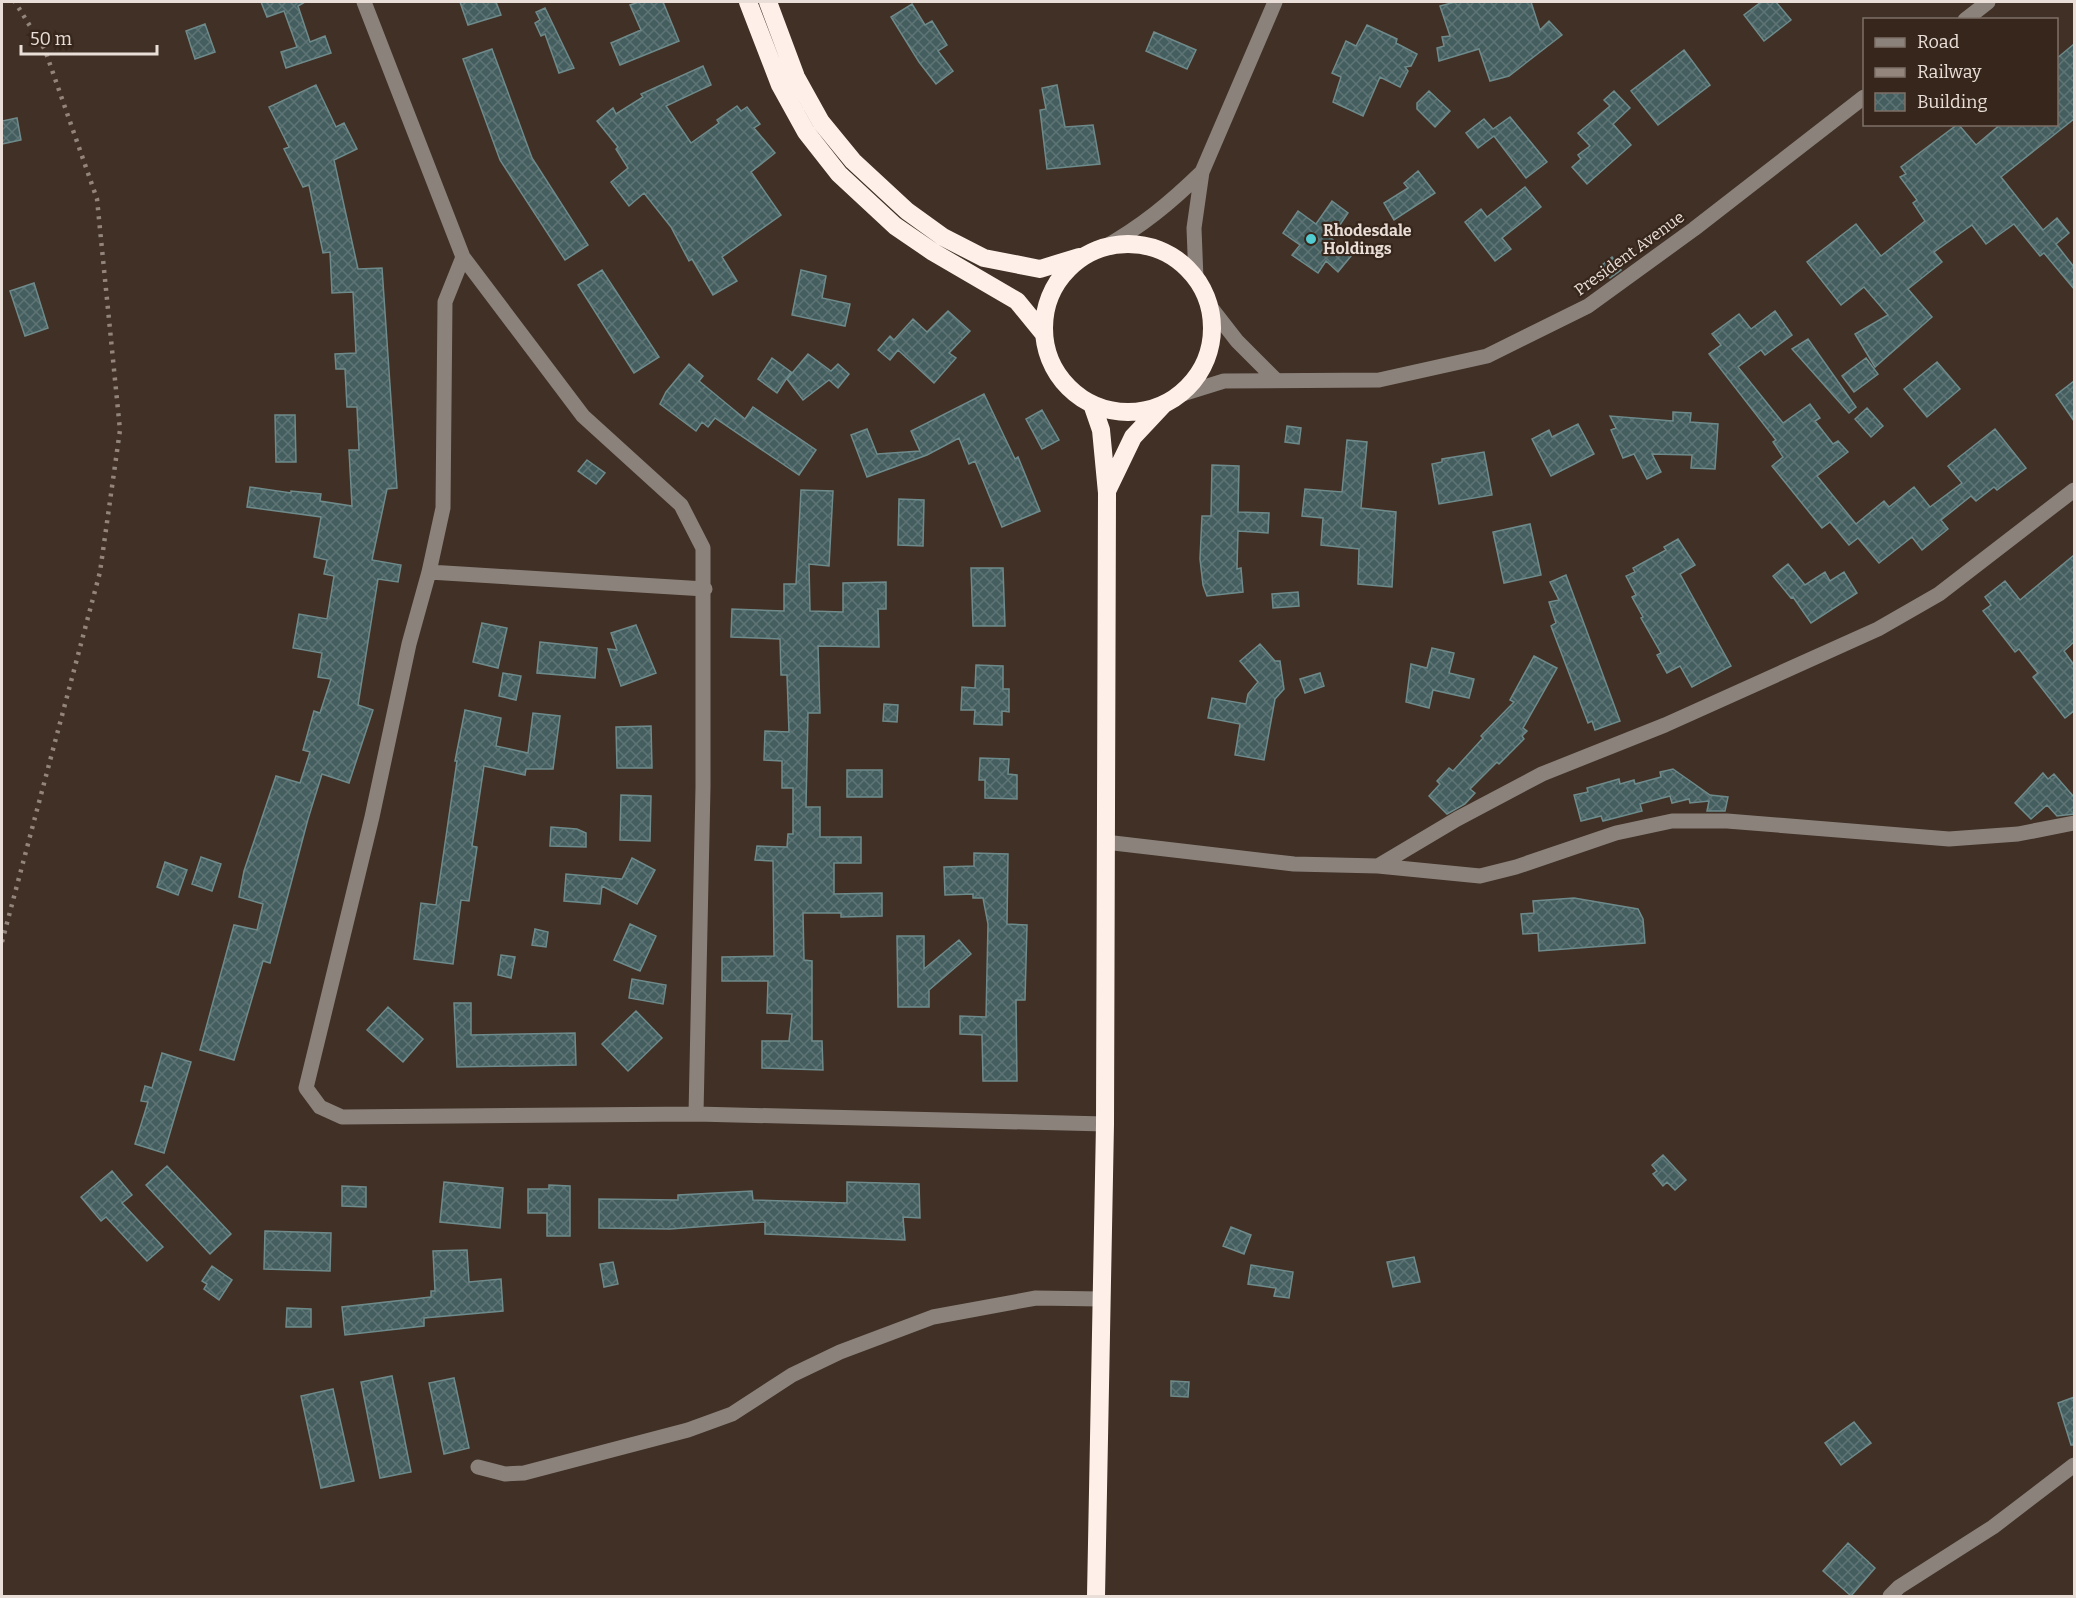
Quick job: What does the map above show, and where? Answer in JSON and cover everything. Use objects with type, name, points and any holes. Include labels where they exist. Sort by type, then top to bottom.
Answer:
[{"type":"highway","points":[[748,2],[780,85],[806,132],[839,174],[896,226],[924,246],[1017,301],[1044,334]]},
{"type":"highway","points":[[768,2],[796,77],[821,122],[853,161],[908,211],[943,237],[984,258],[1040,269],[1096,250],[1128,244],[1154,248],[1177,260],[1196,279],[1209,305],[1212,330],[1208,355],[1197,377],[1179,395],[1163,405],[1133,437],[1107,493]]},
{"type":"highway","points":[[1096,250],[1069,268],[1054,287],[1046,310],[1044,334],[1048,356],[1059,375],[1073,392],[1092,404],[1123,411],[1140,412],[1163,405]]},
{"type":"highway","points":[[1092,404],[1101,430],[1107,493],[1105,1124],[1096,1596]]},
{"type":"street","points":[[364,2],[464,257],[583,416],[681,504],[703,548],[705,589],[696,1114]]},
{"type":"street","points":[[1196,279],[1194,228],[1202,172],[1275,2]]},
{"type":"street","points":[[1968,18],[1988,2]]},
{"type":"street","name":"President Avenue","points":[[1179,395],[1224,381],[1379,380],[1487,356],[1588,306],[1694,229],[1863,98]]},
{"type":"street","points":[[1096,250],[1138,228],[1165,208],[1202,172]]},
{"type":"street","points":[[464,257],[446,302],[443,508],[429,572],[408,644],[372,817],[306,1088],[320,1107],[342,1117],[696,1114],[1105,1124]]},
{"type":"street","points":[[1209,305],[1237,341],[1276,380]]},
{"type":"street","points":[[1378,867],[1457,819],[1542,774],[1665,725],[1878,629],[1939,594],[2074,490]]},
{"type":"street","points":[[429,572],[705,589]]},
{"type":"street","points":[[1106,842],[1294,864],[1378,867],[1480,876],[1516,867],[1616,833],[1672,821],[1727,821],[1949,839],[2018,834],[2074,824]]},
{"type":"street","points":[[478,1467],[505,1474],[524,1473],[688,1430],[732,1414],[792,1375],[840,1352],[933,1317],[1036,1298],[1101,1299]]},
{"type":"street","points":[[1890,1596],[1899,1587],[1993,1527],[2074,1465]]},
{"type":"building","points":[[261,2],[305,2],[298,6],[310,42],[325,36],[331,53],[286,68],[281,52],[297,47],[284,11],[267,17]]},
{"type":"building","points":[[460,2],[496,2],[501,15],[468,25]]},
{"type":"building","points":[[639,2],[663,2],[679,41],[620,65],[611,43],[641,30],[630,5]]},
{"type":"building","points":[[1455,2],[1531,2],[1540,30],[1549,21],[1562,35],[1509,76],[1490,81],[1479,49],[1439,61],[1437,48],[1444,46],[1442,37],[1450,36],[1440,6]]},
{"type":"building","points":[[1761,2],[1776,2],[1791,20],[1764,41],[1744,15]]},
{"type":"building","points":[[912,4],[925,25],[932,21],[947,45],[938,51],[953,71],[936,84],[919,62],[891,17]]},
{"type":"building","points":[[545,8],[574,68],[559,73],[545,34],[541,36],[535,23],[540,20],[536,12]]},
{"type":"building","points":[[205,24],[215,52],[195,59],[186,31]]},
{"type":"building","points":[[1367,25],[1397,39],[1396,43],[1417,54],[1411,66],[1405,67],[1408,71],[1400,87],[1380,77],[1363,116],[1333,102],[1341,77],[1332,73],[1346,41],[1356,46]]},
{"type":"building","points":[[1154,32],[1196,50],[1187,69],[1146,51]]},
{"type":"building","points":[[2074,44],[2074,119],[2001,177],[2043,230],[2057,218],[2069,233],[2056,244],[2074,267],[2074,289],[2044,253],[2040,256],[2014,224],[1986,244],[1972,225],[1934,252],[1942,262],[1908,289],[1932,317],[1875,367],[1855,334],[1888,315],[1864,287],[1841,305],[1807,262],[1856,224],[1881,256],[1925,221],[1913,203],[1917,200],[1900,177],[1906,174],[1901,167],[1955,126],[1960,126],[1976,145],[1999,126],[2058,126],[2058,57]]},
{"type":"building","points":[[492,49],[532,158],[588,245],[565,260],[500,160],[463,59]]},
{"type":"building","points":[[1684,50],[1710,85],[1658,125],[1631,91]]},
{"type":"building","points":[[703,66],[711,85],[666,106],[691,143],[719,123],[717,120],[737,106],[741,111],[747,107],[760,124],[754,128],[775,153],[751,172],[781,215],[722,257],[737,281],[713,295],[692,259],[689,261],[671,227],[644,193],[629,206],[611,182],[628,168],[616,149],[618,147],[597,121],[613,108],[616,114],[643,97],[641,94]]},
{"type":"building","points":[[316,85],[336,127],[344,123],[357,149],[334,160],[358,269],[382,268],[397,488],[387,489],[372,560],[401,565],[398,582],[378,579],[358,705],[373,710],[349,783],[322,774],[270,963],[263,961],[234,1060],[200,1050],[234,925],[257,930],[263,904],[239,897],[244,871],[276,776],[300,783],[310,752],[303,750],[314,711],[320,713],[331,679],[318,677],[322,653],[293,648],[299,614],[327,619],[334,576],[324,574],[327,560],[314,557],[321,517],[247,507],[250,487],[291,493],[291,491],[321,494],[320,501],[352,506],[349,450],[359,450],[357,407],[347,407],[345,369],[336,369],[335,354],[356,353],[353,292],[332,293],[330,252],[323,253],[309,185],[303,187],[284,149],[289,147],[269,107]]},
{"type":"building","points":[[1057,85],[1065,127],[1093,125],[1100,164],[1047,169],[1040,110],[1046,109],[1042,88]]},
{"type":"building","points":[[1429,91],[1450,111],[1435,127],[1417,109],[1417,103]]},
{"type":"building","points":[[1614,91],[1630,108],[1613,124],[1631,145],[1587,184],[1572,167],[1581,159],[1578,155],[1590,146],[1578,133],[1610,106],[1604,100]]},
{"type":"building","points":[[1510,117],[1547,162],[1526,178],[1494,136],[1478,148],[1466,133],[1484,119],[1493,129]]},
{"type":"building","points":[[17,118],[21,140],[2,144],[2,121]]},
{"type":"building","points":[[1418,171],[1435,193],[1394,220],[1384,203],[1408,188],[1404,183]]},
{"type":"building","points":[[1525,187],[1541,207],[1502,238],[1511,249],[1495,261],[1465,222],[1481,209],[1487,217]]},
{"type":"building","name":"Rhodesdale Holdings","points":[[1332,201],[1348,213],[1331,238],[1351,256],[1338,272],[1326,261],[1318,273],[1292,255],[1300,245],[1283,233],[1298,211],[1316,224]]},
{"type":"building","points":[[1612,257],[1621,270],[1610,278],[1601,266]]},
{"type":"building","points":[[602,270],[659,357],[634,373],[578,285]]},
{"type":"building","points":[[801,270],[826,276],[822,298],[850,304],[845,326],[792,315]]},
{"type":"building","points":[[34,283],[48,328],[25,336],[10,291]]},
{"type":"building","points":[[948,311],[970,331],[949,353],[956,358],[934,383],[898,350],[890,360],[878,350],[890,336],[894,340],[913,319],[927,332]]},
{"type":"building","points":[[1775,311],[1792,335],[1765,355],[1761,350],[1738,367],[1783,423],[1810,404],[1820,418],[1815,421],[1833,444],[1838,441],[1848,452],[1817,476],[1856,524],[1884,501],[1889,507],[1914,487],[1930,507],[1962,483],[1948,466],[1995,429],[2026,468],[1997,490],[1994,487],[1976,501],[1971,496],[1941,520],[1948,529],[1922,550],[1912,537],[1879,563],[1858,538],[1849,545],[1830,522],[1822,528],[1772,466],[1783,457],[1773,442],[1776,440],[1709,354],[1721,345],[1712,334],[1739,314],[1751,329]]},
{"type":"building","points":[[1808,339],[1856,407],[1849,413],[1792,349]]},
{"type":"building","points":[[808,354],[831,371],[838,364],[849,374],[838,388],[829,380],[803,400],[787,379]]},
{"type":"building","points":[[772,358],[791,372],[777,393],[758,379]]},
{"type":"building","points":[[1866,358],[1878,374],[1854,392],[1842,376]]},
{"type":"building","points":[[1937,362],[1960,389],[1927,417],[1904,389]]},
{"type":"building","points":[[689,364],[703,376],[699,381],[745,419],[753,407],[816,450],[799,475],[715,418],[708,427],[702,422],[696,431],[660,404],[666,392]]},
{"type":"building","points":[[2074,381],[2074,421],[2056,395]]},
{"type":"building","points":[[984,394],[1015,459],[1018,457],[1040,511],[1002,527],[975,461],[969,464],[959,438],[927,455],[867,477],[851,435],[867,429],[877,454],[920,451],[911,431]]},
{"type":"building","points":[[1867,408],[1883,426],[1871,437],[1855,419]]},
{"type":"building","points":[[1042,410],[1059,440],[1042,449],[1026,419]]},
{"type":"building","points":[[1673,412],[1691,413],[1690,422],[1718,424],[1715,469],[1691,468],[1692,455],[1652,454],[1661,472],[1647,479],[1634,454],[1623,458],[1611,430],[1616,428],[1610,416],[1673,421]]},
{"type":"building","points":[[275,415],[295,415],[296,462],[276,462]]},
{"type":"building","points":[[1578,424],[1594,454],[1551,476],[1532,439],[1549,430],[1552,437]]},
{"type":"building","points":[[1287,426],[1301,428],[1299,444],[1285,442]]},
{"type":"building","points":[[1347,440],[1367,442],[1361,508],[1396,512],[1392,587],[1358,584],[1359,549],[1321,545],[1323,518],[1302,516],[1305,489],[1342,492]]},
{"type":"building","points":[[1484,452],[1492,495],[1439,504],[1432,464],[1442,462],[1442,459]]},
{"type":"building","points":[[587,460],[605,473],[596,484],[578,471]]},
{"type":"building","points":[[1212,465],[1239,466],[1238,512],[1269,513],[1268,533],[1238,531],[1237,569],[1241,568],[1243,592],[1207,596],[1203,585],[1200,559],[1202,516],[1211,516]]},
{"type":"building","points":[[801,490],[833,491],[829,566],[809,564],[810,611],[843,612],[843,583],[886,582],[886,609],[878,609],[879,647],[818,646],[820,713],[808,713],[806,807],[820,807],[820,837],[861,837],[861,863],[834,863],[834,894],[882,893],[882,916],[841,917],[841,913],[803,913],[804,960],[812,961],[812,1041],[822,1041],[823,1070],[762,1068],[762,1041],[789,1041],[792,1014],[767,1013],[768,981],[722,981],[722,957],[774,956],[773,861],[755,860],[757,846],[787,847],[788,834],[793,834],[793,788],[782,788],[782,761],[764,760],[765,731],[789,732],[787,675],[781,675],[780,639],[731,637],[732,609],[784,611],[784,584],[796,584]]},
{"type":"building","points":[[899,499],[924,500],[923,546],[898,545]]},
{"type":"building","points":[[1530,524],[1541,575],[1504,583],[1493,532]]},
{"type":"building","points":[[1678,539],[1695,565],[1680,574],[1731,666],[1692,687],[1680,666],[1667,673],[1657,655],[1661,653],[1632,597],[1636,595],[1626,576],[1635,572],[1633,568],[1666,550],[1664,547]]},
{"type":"building","points":[[2074,555],[2074,642],[2064,651],[2074,665],[2074,711],[2065,718],[2033,677],[2038,673],[2019,649],[2015,652],[1983,611],[1991,605],[1985,597],[2005,581],[2020,600]]},
{"type":"building","points":[[1788,564],[1805,585],[1825,572],[1830,581],[1844,572],[1857,593],[1811,623],[1793,597],[1791,598],[1773,576]]},
{"type":"building","points":[[971,568],[1003,568],[1005,626],[973,626]]},
{"type":"building","points":[[1566,575],[1620,721],[1595,730],[1592,721],[1588,723],[1551,626],[1556,623],[1549,602],[1559,600],[1550,582]]},
{"type":"building","points":[[1298,592],[1299,606],[1273,608],[1272,594]]},
{"type":"building","points":[[482,623],[507,628],[498,668],[473,662]]},
{"type":"building","points":[[636,625],[656,673],[621,686],[608,649],[617,650],[611,633]]},
{"type":"building","points":[[540,642],[597,648],[595,678],[537,673]]},
{"type":"building","points":[[1260,644],[1275,661],[1280,661],[1284,689],[1275,699],[1264,760],[1235,755],[1240,724],[1208,718],[1212,698],[1246,704],[1248,694],[1258,682],[1240,661]]},
{"type":"building","points":[[1432,648],[1454,653],[1449,673],[1474,679],[1469,698],[1433,690],[1429,708],[1406,702],[1411,664],[1427,668]]},
{"type":"building","points":[[1534,656],[1557,668],[1523,728],[1527,731],[1522,736],[1524,739],[1470,789],[1475,793],[1465,804],[1447,814],[1429,796],[1440,784],[1437,781],[1449,768],[1453,771],[1483,738],[1481,736],[1514,702],[1510,700]]},
{"type":"building","points":[[976,665],[1003,666],[1003,689],[1009,689],[1009,712],[1002,711],[1002,725],[974,724],[975,710],[961,710],[962,687],[975,688]]},
{"type":"building","points":[[503,673],[521,676],[516,700],[499,696]]},
{"type":"building","points":[[1320,673],[1324,686],[1305,693],[1300,679]]},
{"type":"building","points":[[884,704],[898,705],[897,722],[883,721]]},
{"type":"building","points":[[465,710],[501,718],[496,746],[528,753],[533,713],[560,716],[553,769],[526,769],[525,775],[484,766],[472,846],[477,847],[469,901],[461,900],[453,964],[414,959],[421,903],[436,905],[457,761],[455,761]]},
{"type":"building","points":[[651,726],[652,768],[617,768],[616,727]]},
{"type":"building","points":[[980,758],[1009,759],[1008,774],[1017,775],[1017,799],[985,798],[985,780],[979,780]]},
{"type":"building","points":[[1673,769],[1710,795],[1728,797],[1725,811],[1707,811],[1709,801],[1690,803],[1689,799],[1672,803],[1670,796],[1640,804],[1642,811],[1603,821],[1601,816],[1581,821],[1574,795],[1588,792],[1587,788],[1619,779],[1620,784],[1634,780],[1635,784],[1661,777],[1660,772]]},
{"type":"building","points":[[847,770],[882,770],[882,797],[847,797]]},
{"type":"building","points":[[2043,773],[2048,779],[2054,774],[2074,797],[2074,814],[2057,816],[2047,805],[2031,819],[2015,803]]},
{"type":"building","points":[[621,795],[651,796],[650,841],[620,840]]},
{"type":"building","points":[[551,827],[577,829],[586,833],[586,847],[550,846]]},
{"type":"building","points":[[974,853],[1008,854],[1007,924],[1027,925],[1025,1000],[1016,1000],[1017,1081],[983,1081],[982,1035],[960,1034],[960,1016],[986,1017],[988,924],[983,898],[973,898],[973,894],[945,895],[944,867],[974,866]]},
{"type":"building","points":[[201,857],[221,864],[212,891],[192,884]]},
{"type":"building","points":[[632,858],[655,870],[637,904],[602,886],[600,904],[564,901],[566,874],[622,879]]},
{"type":"building","points":[[165,862],[187,870],[178,895],[157,887]]},
{"type":"building","points":[[1574,898],[1638,909],[1643,919],[1645,943],[1539,951],[1538,933],[1523,934],[1521,914],[1534,913],[1533,901]]},
{"type":"building","points":[[630,924],[656,936],[640,971],[614,960]]},
{"type":"building","points":[[535,929],[548,932],[546,947],[532,945]]},
{"type":"building","points":[[897,936],[924,936],[924,969],[959,940],[971,954],[929,990],[929,1007],[898,1007]]},
{"type":"building","points":[[501,955],[515,957],[511,978],[498,975]]},
{"type":"building","points":[[632,979],[666,985],[663,1004],[629,998]]},
{"type":"building","points":[[454,1003],[471,1003],[471,1035],[575,1033],[576,1065],[457,1067]]},
{"type":"building","points":[[388,1007],[423,1039],[403,1062],[367,1030]]},
{"type":"building","points":[[636,1011],[662,1038],[628,1071],[602,1044]]},
{"type":"building","points":[[162,1053],[191,1062],[164,1153],[135,1144],[148,1102],[141,1101],[145,1086],[152,1088]]},
{"type":"building","points":[[1663,1155],[1686,1180],[1675,1190],[1667,1182],[1663,1186],[1653,1174],[1657,1171],[1652,1165]]},
{"type":"building","points":[[167,1166],[231,1234],[210,1254],[146,1185]]},
{"type":"building","points":[[112,1171],[132,1195],[122,1203],[163,1247],[147,1261],[106,1217],[101,1221],[81,1197]]},
{"type":"building","points":[[444,1182],[503,1188],[500,1228],[440,1222]]},
{"type":"building","points":[[847,1182],[919,1184],[920,1218],[903,1217],[905,1240],[765,1234],[765,1222],[670,1229],[599,1228],[599,1199],[678,1200],[678,1195],[752,1191],[753,1200],[847,1203]]},
{"type":"building","points":[[549,1185],[570,1186],[570,1236],[547,1236],[547,1213],[528,1213],[528,1189],[549,1189]]},
{"type":"building","points":[[342,1186],[366,1187],[366,1207],[342,1206]]},
{"type":"building","points":[[1231,1227],[1251,1235],[1244,1254],[1223,1246]]},
{"type":"building","points":[[265,1231],[331,1233],[330,1271],[264,1269]]},
{"type":"building","points":[[467,1250],[469,1282],[501,1279],[503,1311],[424,1318],[424,1326],[345,1335],[342,1307],[431,1297],[431,1291],[435,1291],[433,1251]]},
{"type":"building","points":[[1414,1257],[1420,1282],[1393,1287],[1387,1262]]},
{"type":"building","points":[[613,1262],[618,1284],[604,1287],[600,1264]]},
{"type":"building","points":[[1251,1265],[1293,1272],[1289,1298],[1274,1296],[1276,1288],[1248,1284]]},
{"type":"building","points":[[212,1266],[232,1280],[219,1300],[204,1289],[207,1284],[202,1281]]},
{"type":"building","points":[[287,1308],[311,1309],[311,1327],[286,1327]]},
{"type":"building","points":[[392,1376],[411,1472],[380,1478],[361,1382]]},
{"type":"building","points":[[454,1378],[469,1448],[444,1454],[429,1383]]},
{"type":"building","points":[[1171,1381],[1189,1382],[1188,1397],[1171,1396]]},
{"type":"building","points":[[333,1389],[354,1481],[321,1488],[301,1396]]},
{"type":"building","points":[[2074,1397],[2074,1445],[2071,1445],[2058,1403]]},
{"type":"building","points":[[1854,1422],[1871,1443],[1841,1465],[1825,1443]]},
{"type":"building","points":[[1848,1543],[1875,1568],[1851,1596],[1823,1571]]},
{"type":"railway","points":[[2,942],[100,572],[120,430],[97,199],[45,50],[15,2]]},
{"type":"place","name":"Rhodesdale Holdings","points":[[1311,239]]}]
